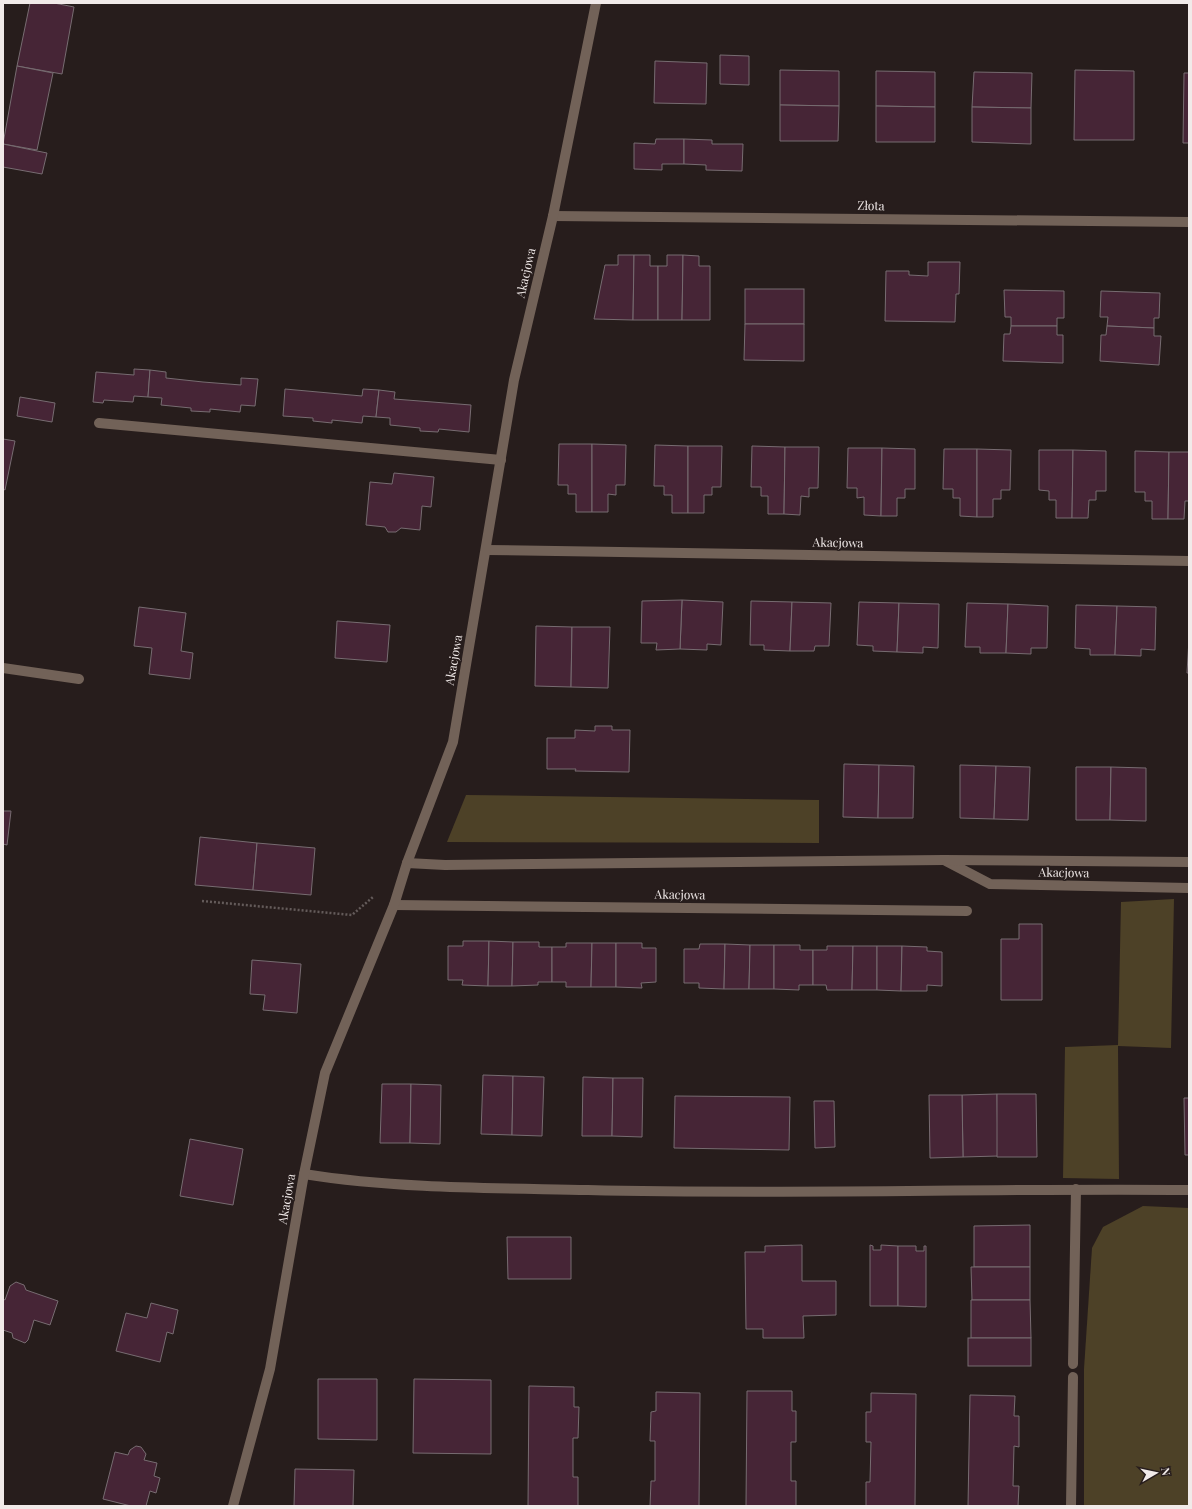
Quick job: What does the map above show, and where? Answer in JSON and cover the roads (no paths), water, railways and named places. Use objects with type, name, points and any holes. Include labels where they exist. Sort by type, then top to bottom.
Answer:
[{"type":"street","name":"Akacjowa","points":[[233,1506],[270,1370],[304,1174],[325,1073],[395,900],[407,863],[454,742],[514,380],[553,216],[596,3]]},
{"type":"street","name":"Złota","points":[[553,216],[1189,222]]},
{"type":"street","points":[[99,423],[501,460]]},
{"type":"street","name":"Akacjowa","points":[[487,550],[1189,561]]},
{"type":"street","points":[[3,668],[80,679]]},
{"type":"street","name":"Akacjowa","points":[[407,863],[445,864],[944,860],[1189,862]]},
{"type":"street","name":"Akacjowa","points":[[944,860],[990,884],[1189,888]]},
{"type":"street","name":"Akacjowa","points":[[395,900],[966,911]]},
{"type":"street","points":[[304,1174],[348,1180],[426,1187],[632,1191],[840,1192],[1076,1189],[1189,1190]]},
{"type":"street","points":[[1073,1364],[1076,1189]]},
{"type":"street","points":[[1070,1506],[1074,1377]]}]
